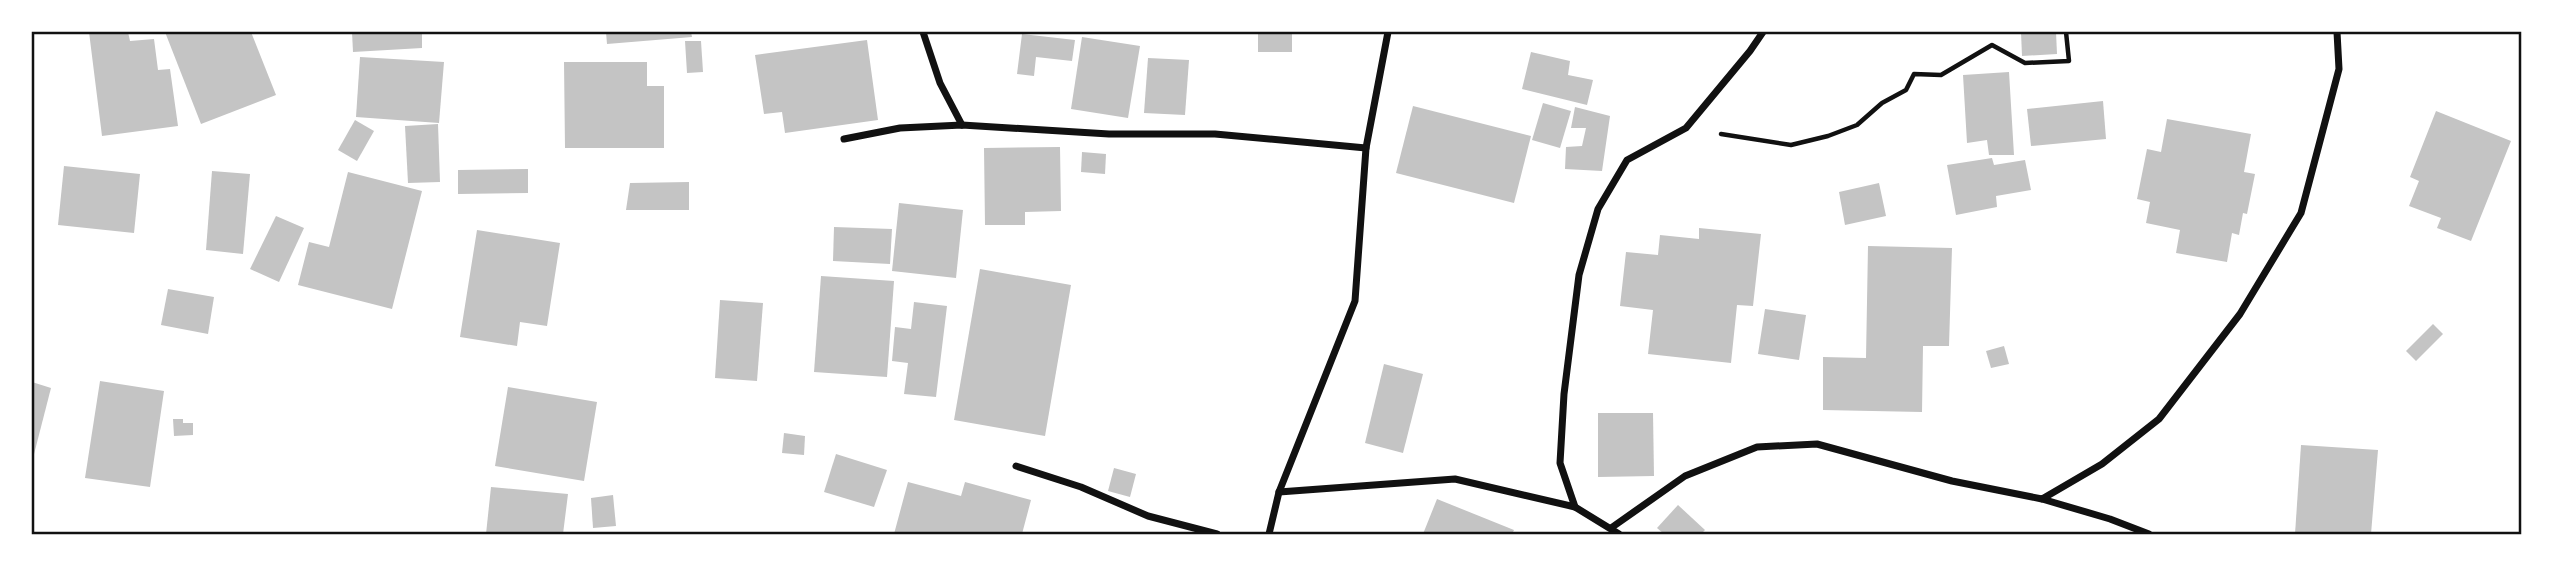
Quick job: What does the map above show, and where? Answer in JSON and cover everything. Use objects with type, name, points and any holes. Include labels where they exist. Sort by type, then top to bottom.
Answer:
[{"type":"street","points":[[923,32],[940,83],[962,125]]},
{"type":"street","points":[[1269,534],[1279,492],[1355,301],[1366,148],[1388,32]]},
{"type":"street","points":[[1575,507],[1560,463],[1564,394],[1579,275],[1598,209],[1627,160],[1686,128],[1763,32]]},
{"type":"street","points":[[2042,499],[2102,464],[2159,419],[2240,314],[2301,213],[2339,69],[2337,32]]},
{"type":"street","points":[[844,139],[900,128],[962,125],[1109,134],[1215,134],[1366,148]]},
{"type":"street","points":[[1611,528],[1685,476],[1757,447],[1817,444],[1952,481],[2042,499],[2149,534]]},
{"type":"street","points":[[1016,466],[1081,487],[1147,516],[1217,534]]},
{"type":"street","points":[[1279,492],[1455,479],[1575,507],[1619,534]]},
{"type":"path","points":[[1686,128],[1791,145],[1828,136],[1857,125],[1882,103],[1906,90],[1914,74],[1941,75],[1992,45],[2025,63],[2069,61],[2066,32]]},
{"type":"building","points":[[89,32],[128,32],[130,41],[154,39],[158,70],[170,69],[178,126],[102,136]]},
{"type":"building","points":[[165,32],[251,32],[276,95],[201,124]]},
{"type":"building","points":[[352,32],[422,32],[422,48],[353,52]]},
{"type":"building","points":[[606,32],[691,32],[692,37],[607,44]]},
{"type":"building","points":[[1258,32],[1292,32],[1292,52],[1258,52]]},
{"type":"building","points":[[2021,32],[2056,32],[2057,54],[2022,56]]},
{"type":"building","points":[[1022,34],[1075,40],[1072,61],[1036,57],[1034,76],[1017,74]]},
{"type":"building","points":[[1082,37],[1140,46],[1128,118],[1071,109]]},
{"type":"building","points":[[867,40],[878,120],[785,133],[782,112],[764,114],[755,55]]},
{"type":"building","points":[[685,41],[701,41],[703,72],[687,73]]},
{"type":"building","points":[[1531,52],[1570,61],[1568,75],[1593,80],[1587,105],[1522,89]]},
{"type":"building","points":[[360,57],[444,62],[439,123],[356,117]]},
{"type":"building","points":[[1148,58],[1189,60],[1185,115],[1144,113]]},
{"type":"building","points":[[564,62],[647,62],[647,86],[664,86],[664,148],[565,148]]},
{"type":"building","points":[[2009,72],[2014,155],[1989,155],[1987,140],[1967,143],[1963,75]]},
{"type":"building","points":[[2103,101],[2106,139],[2031,146],[2027,109]]},
{"type":"building","points":[[1543,103],[1571,111],[1560,148],[1532,140]]},
{"type":"building","points":[[1413,106],[1531,136],[1514,203],[1396,173]]},
{"type":"building","points":[[1575,107],[1610,116],[1602,171],[1565,169],[1566,147],[1582,146],[1586,128],[1571,128]]},
{"type":"building","points":[[2436,111],[2511,141],[2471,241],[2437,228],[2441,218],[2409,206],[2419,181],[2410,177]]},
{"type":"building","points":[[2167,119],[2251,134],[2244,172],[2255,174],[2247,214],[2243,213],[2239,235],[2232,233],[2227,262],[2176,253],[2180,230],[2146,223],[2150,202],[2137,199],[2147,149],[2161,152]]},
{"type":"building","points":[[355,120],[374,131],[357,161],[338,150]]},
{"type":"building","points":[[438,124],[440,182],[408,183],[405,126]]},
{"type":"building","points":[[1060,147],[1061,211],[1025,212],[1025,225],[985,225],[984,148]]},
{"type":"building","points":[[1082,152],[1106,154],[1105,174],[1081,172]]},
{"type":"building","points":[[1992,158],[1994,165],[2025,160],[2031,190],[1996,196],[1997,207],[1956,215],[1947,165]]},
{"type":"building","points":[[64,166],[140,174],[134,233],[58,225]]},
{"type":"building","points":[[528,169],[528,193],[458,194],[458,170]]},
{"type":"building","points":[[212,171],[250,174],[243,254],[206,250]]},
{"type":"building","points":[[348,172],[422,191],[392,309],[298,285],[309,242],[329,247]]},
{"type":"building","points":[[689,182],[689,210],[626,210],[630,183]]},
{"type":"building","points":[[1879,183],[1886,216],[1845,225],[1839,192]]},
{"type":"building","points":[[899,203],[963,210],[956,278],[892,271]]},
{"type":"building","points":[[276,216],[304,228],[279,282],[250,269]]},
{"type":"building","points":[[834,227],[892,229],[890,264],[833,261]]},
{"type":"building","points":[[1699,228],[1761,234],[1753,306],[1737,305],[1731,363],[1648,354],[1653,310],[1620,306],[1626,252],[1658,255],[1660,235],[1699,239]]},
{"type":"building","points":[[477,230],[560,243],[547,326],[520,322],[517,346],[460,337]]},
{"type":"building","points":[[1868,246],[1952,248],[1949,346],[1923,346],[1922,412],[1823,410],[1823,357],[1866,358]]},
{"type":"building","points":[[980,269],[1071,285],[1045,436],[954,420]]},
{"type":"building","points":[[821,276],[894,281],[887,377],[814,372]]},
{"type":"building","points":[[168,289],[214,297],[208,334],[161,325]]},
{"type":"building","points":[[720,300],[763,303],[757,381],[715,378]]},
{"type":"building","points":[[914,302],[947,306],[936,397],[904,394],[908,363],[892,361],[895,327],[911,329]]},
{"type":"building","points":[[1765,309],[1806,315],[1799,360],[1758,354]]},
{"type":"building","points":[[2433,324],[2443,334],[2416,361],[2406,351]]},
{"type":"building","points":[[2004,346],[2009,364],[1991,368],[1986,351]]},
{"type":"building","points":[[1384,364],[1423,374],[1403,453],[1365,443]]},
{"type":"building","points":[[100,381],[164,391],[150,487],[85,478]]},
{"type":"building","points":[[32,382],[51,388],[32,462]]},
{"type":"building","points":[[508,387],[597,402],[584,481],[495,466]]},
{"type":"building","points":[[1598,413],[1653,413],[1654,476],[1598,477]]},
{"type":"building","points":[[173,419],[193,423],[193,435],[174,436]]},
{"type":"building","points":[[784,433],[805,436],[804,455],[782,453]]},
{"type":"building","points":[[2301,445],[2378,450],[2371,534],[2295,534]]},
{"type":"building","points":[[836,454],[887,470],[874,507],[824,492]]},
{"type":"building","points":[[1114,468],[1136,474],[1130,497],[1108,491]]},
{"type":"building","points":[[908,482],[961,496],[965,482],[1031,500],[1022,534],[894,534]]},
{"type":"building","points":[[491,487],[568,494],[563,534],[486,534]]},
{"type":"building","points":[[613,495],[616,526],[593,528],[591,498]]},
{"type":"building","points":[[1437,499],[1514,530],[1512,534],[1423,534]]},
{"type":"building","points":[[1678,505],[1705,530],[1701,534],[1664,534],[1657,528]]}]
